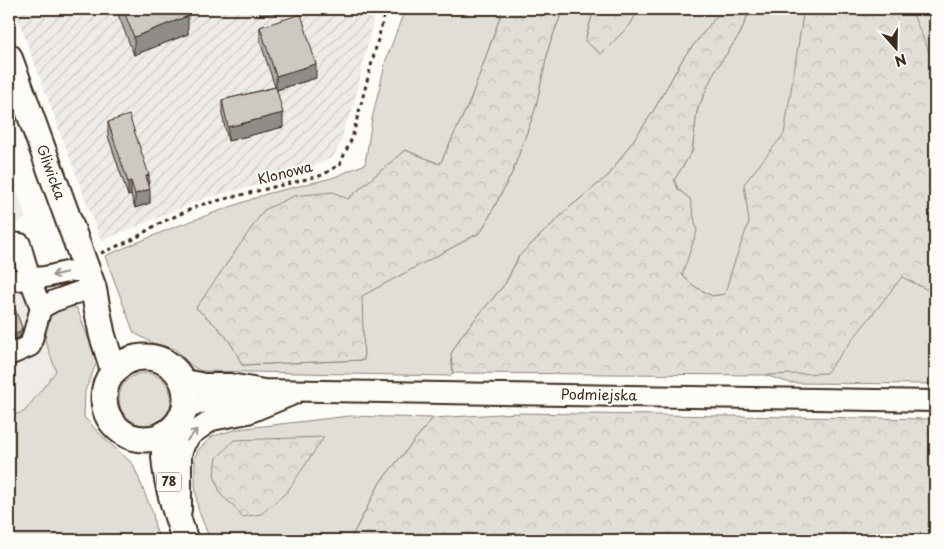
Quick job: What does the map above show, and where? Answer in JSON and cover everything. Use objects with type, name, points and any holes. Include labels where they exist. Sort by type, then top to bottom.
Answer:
[{"type":"main road","name":"Gliwicka","points":[[9,57],[88,272],[123,340],[137,358]]},
{"type":"main road","name":"Gliwicka","points":[[88,272],[102,334],[114,372]]},
{"type":"main road","points":[[137,358],[150,358],[162,361],[173,368],[181,379],[186,394],[184,410],[179,421],[165,434],[152,439],[138,439],[120,431],[108,415],[104,396],[107,383],[114,372],[124,363],[137,358]]},
{"type":"main road","name":"78","points":[[165,434],[164,457],[166,470],[184,534]]},
{"type":"main road","name":"78","points":[[138,439],[157,486],[184,534]]},
{"type":"street","points":[[9,243],[20,244],[40,308],[30,346],[9,355]]},
{"type":"street","points":[[9,280],[30,279],[71,271],[88,272]]},
{"type":"street","points":[[40,308],[54,301],[88,272]]},
{"type":"street","name":"Podmiejska","points":[[181,379],[204,384],[230,384],[264,390],[935,401]]},
{"type":"street","name":"Podmiejska","points":[[184,410],[201,403],[230,399],[264,390]]},
{"type":"street","points":[[184,534],[180,463],[183,449],[192,434],[212,420],[248,413],[303,390]]},
{"type":"path","name":"Klonowa","points":[[88,272],[156,225],[200,205],[323,175],[340,164],[352,138],[386,9]]},
{"type":"shaded area","points":[[14,9],[376,9],[352,112],[344,127],[342,140],[333,157],[299,175],[205,198],[101,241]]},
{"type":"shaded area","points":[[9,169],[26,218],[9,227]]},
{"type":"shaded area","points":[[14,261],[56,371],[24,412],[9,416],[9,263]]},
{"type":"green space","points":[[405,9],[503,9],[470,101],[440,164],[405,150],[348,199],[196,308],[223,333],[242,365],[364,360],[361,296],[481,232],[512,173],[535,110],[549,46],[563,9],[594,9],[585,41],[601,54],[630,25],[639,9],[725,9],[721,11],[684,57],[651,115],[609,175],[570,207],[519,256],[505,284],[462,335],[451,354],[453,373],[449,376],[201,371],[192,366],[175,349],[153,343],[134,333],[105,256],[172,228],[266,194],[332,178],[365,164],[372,119],[386,60]]},
{"type":"green space","points":[[503,9],[563,9],[549,46],[535,110],[512,173],[481,232],[362,296],[364,360],[242,365],[223,333],[196,308],[264,210],[294,196],[333,192],[348,199],[405,150],[440,164],[470,101]]},
{"type":"green space","points":[[594,9],[639,9],[630,25],[601,54],[585,41]]},
{"type":"green space","points":[[725,9],[747,9],[749,12],[740,34],[714,72],[697,111],[692,152],[674,180],[678,189],[690,199],[697,231],[682,275],[694,286],[712,296],[725,294],[749,222],[744,184],[784,134],[804,9],[935,9],[935,13],[911,10],[935,65],[935,345],[930,291],[902,277],[826,373],[765,375],[453,373],[451,354],[462,335],[505,284],[519,256],[570,207],[609,175],[651,115],[684,57],[721,11]]},
{"type":"green space","points":[[747,9],[935,9],[935,384],[790,383],[765,375],[725,294],[712,296],[694,286],[682,275],[690,199],[678,189],[674,180],[692,152],[697,111],[714,72],[740,34],[749,12]]},
{"type":"green space","points":[[64,304],[77,308],[97,362],[85,391],[84,417],[133,464],[153,514],[160,540],[9,540],[9,416],[24,412],[56,371],[45,340],[48,317]]},
{"type":"green space","points":[[140,373],[150,373],[164,380],[171,394],[171,404],[164,418],[150,425],[140,425],[130,421],[123,414],[119,404],[119,394],[123,384],[130,377]]},
{"type":"green space","points":[[518,413],[935,419],[935,540],[350,540],[381,481],[433,418]]},
{"type":"green space","points":[[349,416],[433,418],[381,481],[350,540],[210,540],[198,509],[195,485],[195,457],[199,449],[213,436],[238,429]]},
{"type":"green space","points":[[324,437],[287,492],[261,514],[242,517],[234,506],[221,495],[214,475],[217,458],[234,440]]},
{"type":"building","points":[[123,9],[185,9],[188,16],[134,37]]},
{"type":"building","points":[[301,14],[316,64],[276,76],[260,27]]},
{"type":"building","points":[[276,87],[283,113],[228,127],[222,100]]},
{"type":"building","points":[[129,115],[149,175],[146,176],[150,189],[135,194],[131,181],[128,182],[108,122]]},
{"type":"building","points":[[9,293],[22,327],[20,332],[9,337]]}]
